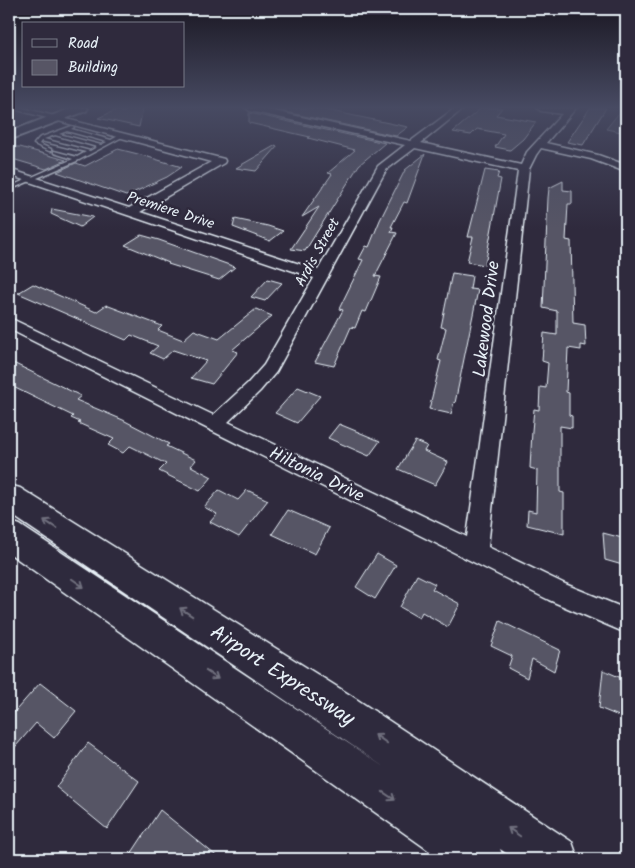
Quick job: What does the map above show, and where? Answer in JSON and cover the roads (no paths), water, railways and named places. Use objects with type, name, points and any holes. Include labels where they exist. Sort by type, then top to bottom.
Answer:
[{"type":"main road","name":"Airport Expressway","points":[[9,496],[336,709],[554,859]]},
{"type":"main road","name":"Airport Expressway","points":[[9,535],[482,859]]},
{"type":"street","points":[[129,213],[220,161],[171,149]]},
{"type":"street","name":"Ardis Street","points":[[215,424],[254,387],[270,368],[382,168],[408,149]]},
{"type":"street","points":[[434,149],[524,169]]},
{"type":"street","name":"Lakewood Drive","points":[[476,552],[524,169],[526,161],[536,149]]},
{"type":"street","points":[[555,149],[594,157],[625,168]]},
{"type":"street","name":"Premiere Drive","points":[[9,172],[310,273],[323,275]]},
{"type":"street","name":"Hiltonia Drive","points":[[9,323],[557,592],[626,622]]},
{"type":"lane","points":[[44,149],[49,150]]},
{"type":"lane","points":[[76,149],[90,152]]},
{"type":"lane","points":[[9,189],[77,159],[96,149]]},
{"type":"lane","points":[[56,152],[77,159]]}]
